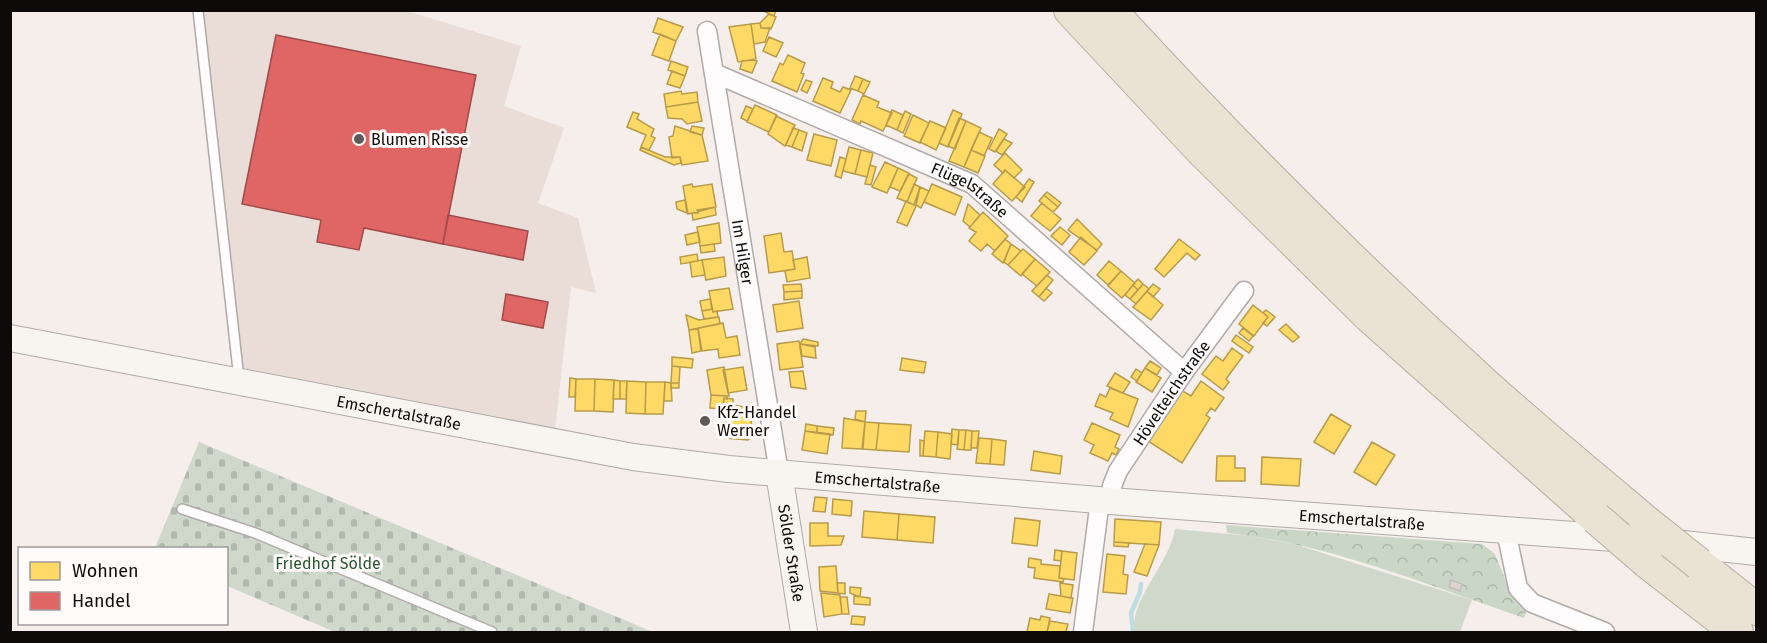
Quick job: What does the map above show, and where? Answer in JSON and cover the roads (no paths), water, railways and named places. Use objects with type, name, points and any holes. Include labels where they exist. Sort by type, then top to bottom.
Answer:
[{"type":"highway","points":[[1070,10],[1200,149],[1369,316],[1647,562],[1737,633]]},
{"type":"highway","points":[[1110,10],[1275,183],[1398,304],[1488,387],[1645,521],[1756,609]]},
{"type":"main road","name":"Emschertalstraße","points":[[10,338],[633,458],[1105,501],[1698,544],[1756,552]]},
{"type":"main road","name":"Sölder Straße","points":[[779,473],[804,633]]},
{"type":"street","name":"Im Hilger","points":[[707,31],[779,473]]},
{"type":"street","name":"Flügelstraße","points":[[714,73],[972,184],[1184,372]]},
{"type":"street","name":"Hövelteichstraße","points":[[1083,633],[1105,501],[1118,471],[1184,372],[1244,291]]},
{"type":"street","points":[[1506,531],[1518,588],[1532,603],[1605,633]]},
{"type":"lane","points":[[198,10],[239,381]]},
{"type":"lane","points":[[182,509],[255,533],[492,633]]},
{"type":"waterway","points":[[1133,632],[1131,613],[1141,584]]},
{"type":"place","name":"Blumen Risse","points":[[359,139]]},
{"type":"place","name":"Kfz-Handel Werner","points":[[705,421]]},
{"type":"park label","name":"Friedhof Sölde","points":[[328,563]]}]
